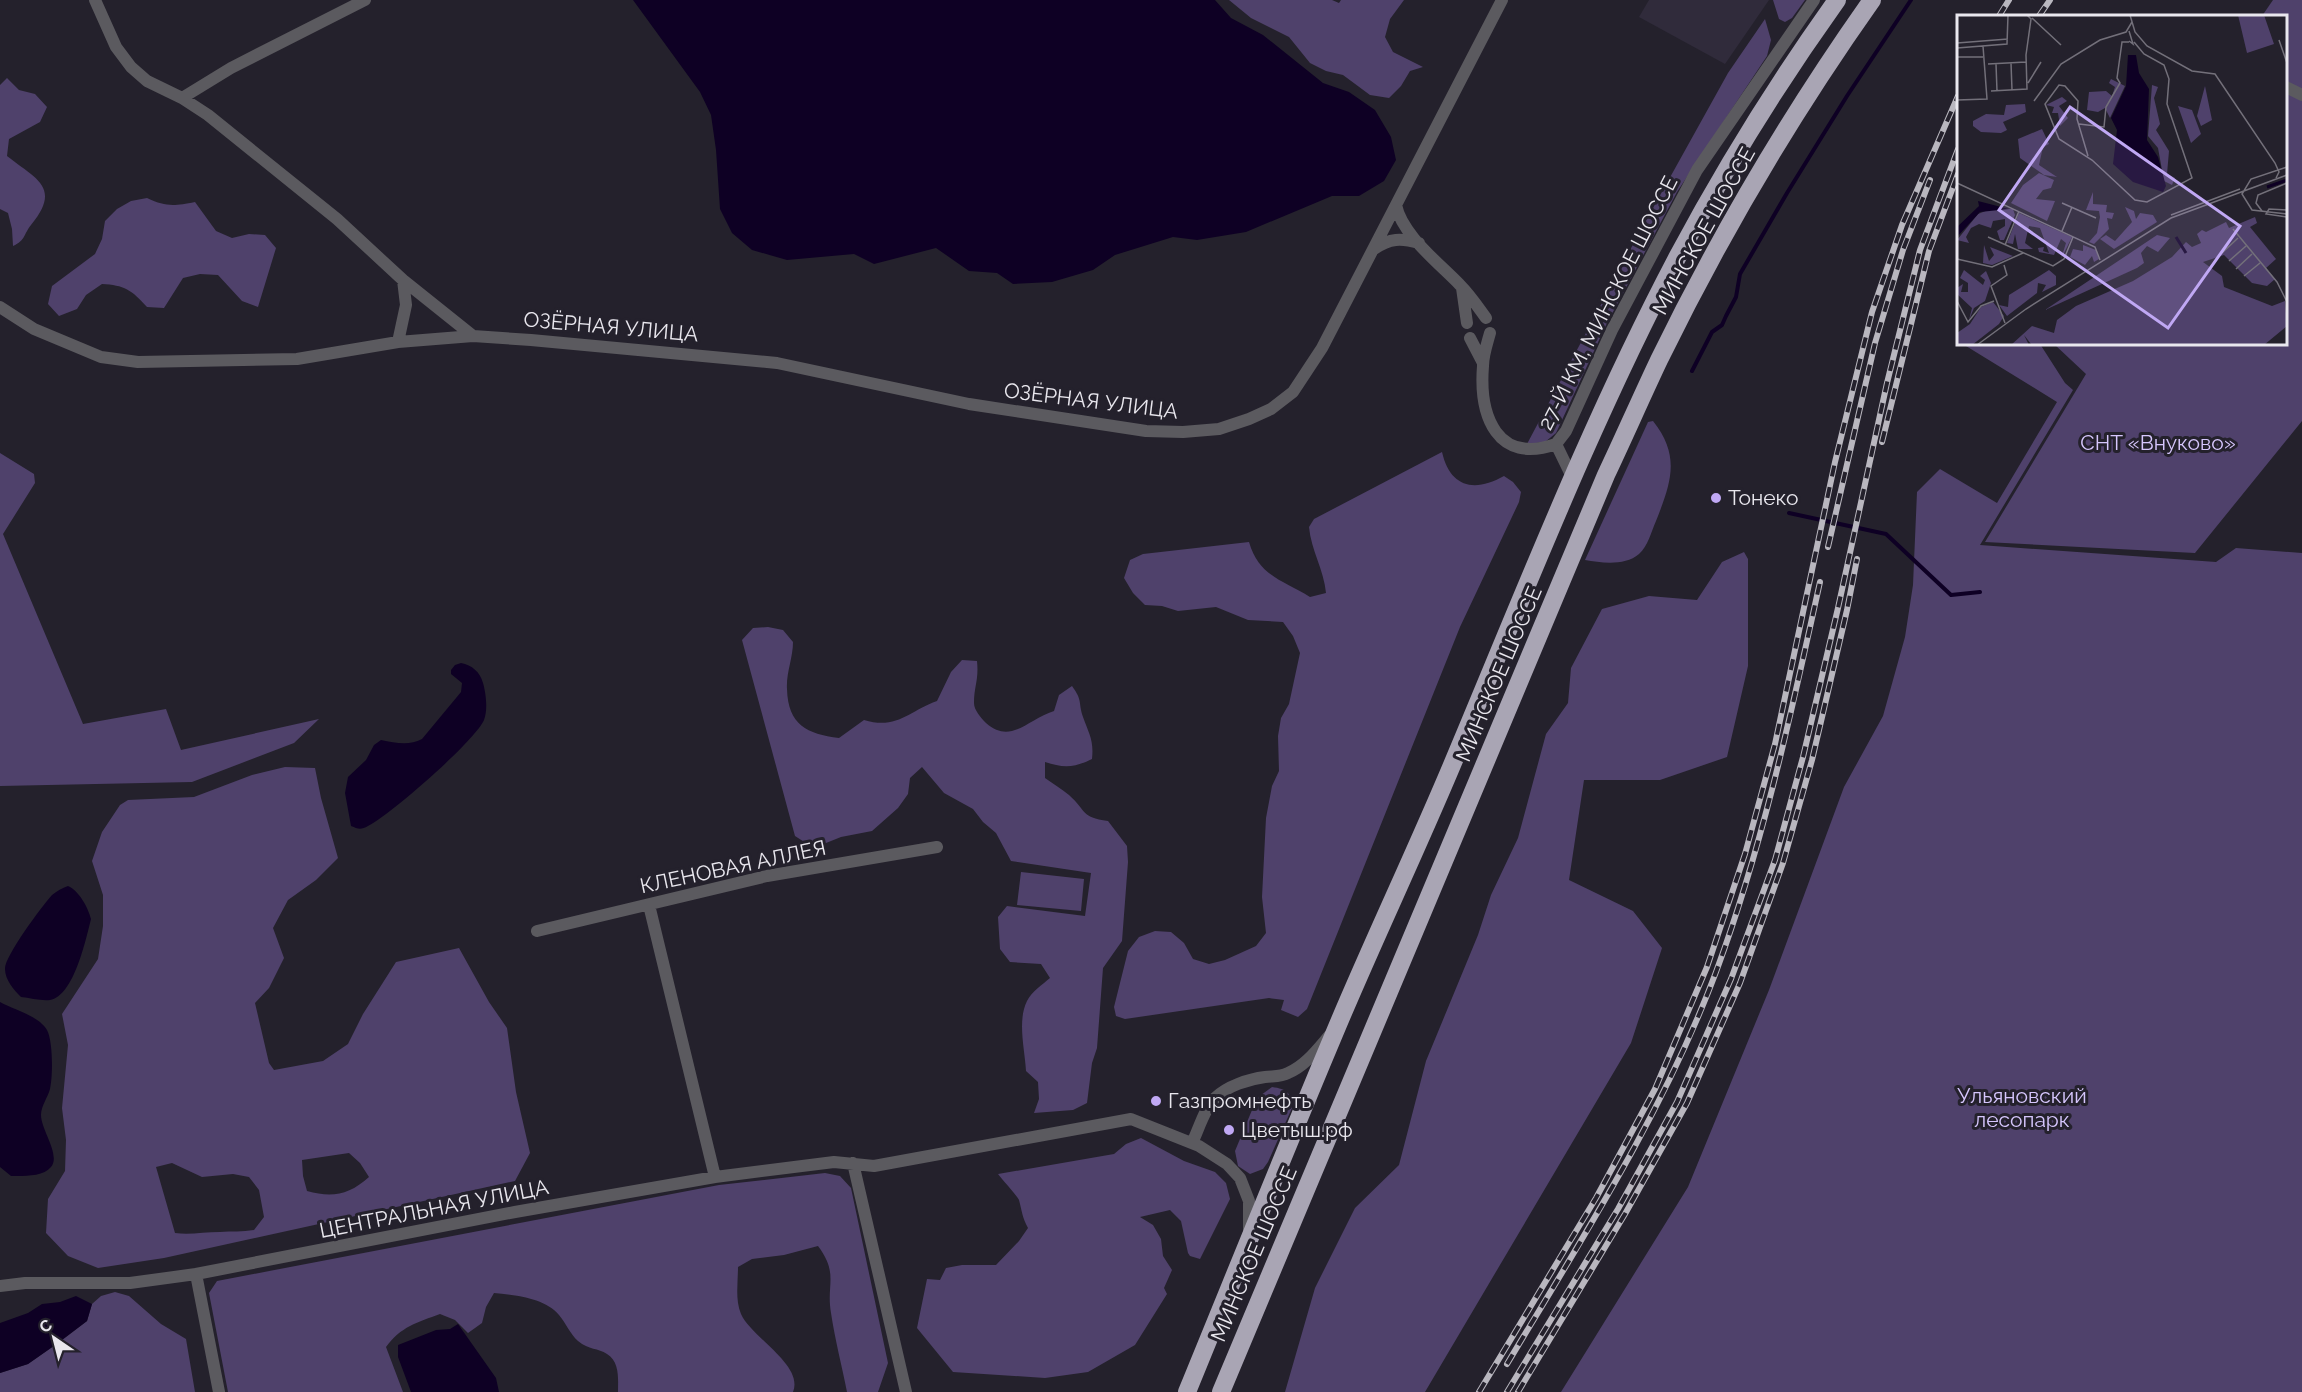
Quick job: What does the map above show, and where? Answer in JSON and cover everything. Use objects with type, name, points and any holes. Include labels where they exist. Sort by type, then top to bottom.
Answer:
[{"type":"highway","name":"МИНСКОЕ ШОССЕ","points":[[1187,1392],[1338,1025],[1450,769],[1572,477],[1622,369],[1710,199],[1767,104],[1837,0]]},
{"type":"highway","name":"МИНСКОЕ ШОССЕ","points":[[1221,1392],[1601,486],[1654,370],[1760,175],[1805,101],[1872,0]]},
{"type":"street","points":[[95,0],[116,47],[131,67],[147,81],[182,98],[208,115],[337,219],[403,280],[473,336]]},
{"type":"street","points":[[182,98],[231,68],[365,0]]},
{"type":"street","name":"ОЗЁРНАЯ УЛИЦА","points":[[0,307],[34,329],[101,357],[138,362],[297,358],[398,342],[473,336],[543,340],[777,363],[969,404],[1146,430],[1183,432],[1219,429],[1271,409],[1293,392],[1322,348],[1502,0]]},
{"type":"street","name":"27-Й КМ, МИНСКОЕ ШОССЕ","points":[[1572,477],[1556,444],[1566,431],[1631,293],[1697,171],[1814,0]]},
{"type":"street","points":[[2287,88],[2302,95]]},
{"type":"street","points":[[1396,205],[1398,215],[1419,243],[1462,287],[1486,318]]},
{"type":"street","points":[[1373,250],[1393,239],[1419,243]]},
{"type":"street","points":[[398,342],[406,305],[403,280]]},
{"type":"street","points":[[1462,287],[1467,323]]},
{"type":"street","points":[[1490,333],[1483,363],[1482,386],[1488,417],[1495,432],[1503,441],[1521,450],[1542,449],[1556,444]]},
{"type":"street","points":[[1470,338],[1483,363]]},
{"type":"street","name":"КЛЕНОВАЯ АЛЛЕЯ","points":[[537,931],[767,876],[938,847]]},
{"type":"street","points":[[649,905],[715,1177]]},
{"type":"street","points":[[1247,1246],[1250,1201],[1240,1178],[1227,1164],[1192,1143],[1214,1098],[1234,1086],[1263,1077],[1283,1076],[1291,1072],[1309,1059],[1338,1025]]},
{"type":"street","name":"ЦЕНТРАЛЬНАЯ УЛИЦА","points":[[0,1286],[25,1283],[130,1283],[196,1274],[515,1212],[715,1177],[834,1162],[874,1166],[1119,1120],[1131,1119],[1192,1143]]},
{"type":"street","points":[[853,1163],[906,1392]]},
{"type":"street","points":[[196,1274],[219,1392]]},
{"type":"shaded area","points":[[633,0],[1215,0],[1231,18],[1263,35],[1323,83],[1349,92],[1375,110],[1391,137],[1396,160],[1384,181],[1359,196],[1332,196],[1246,232],[1197,240],[1173,237],[1115,255],[1093,270],[1052,282],[1013,284],[997,273],[969,271],[936,248],[874,264],[854,254],[787,260],[752,250],[732,233],[720,209],[711,115],[700,92]]},
{"type":"shaded area","points":[[1649,0],[1769,0],[1725,64],[1639,17]]},
{"type":"shaded area","points":[[461,663],[469,665],[482,679],[486,702],[484,720],[449,760],[394,808],[366,827],[360,829],[351,826],[345,793],[348,777],[366,760],[374,745],[381,740],[407,743],[422,739],[461,692],[462,683],[451,674],[451,670],[455,665]]},
{"type":"shaded area","points":[[68,886],[83,900],[91,919],[78,966],[66,988],[58,996],[50,1000],[21,997],[7,977],[6,963],[24,932],[47,901],[56,892]]},
{"type":"shaded area","points":[[0,1002],[38,1020],[49,1035],[52,1059],[51,1083],[41,1115],[54,1156],[51,1167],[43,1173],[11,1176],[0,1167]]},
{"type":"shaded area","points":[[76,1296],[92,1304],[87,1321],[28,1364],[0,1373],[0,1323],[28,1313],[42,1304],[60,1302]]},
{"type":"shaded area","points":[[458,1324],[496,1378],[499,1392],[411,1392],[398,1357],[398,1345],[436,1330],[450,1329]]},
{"type":"green space","points":[[1229,0],[1332,0],[1339,3],[1341,0],[1404,0],[1390,19],[1385,37],[1393,52],[1423,67],[1410,71],[1401,86],[1389,98],[1370,95],[1343,75],[1326,71],[1310,63],[1289,37],[1251,18]]},
{"type":"green space","points":[[1773,0],[1805,0],[1792,18],[1785,22],[1779,19]]},
{"type":"green space","name":"СНТ «Внуково»","points":[[2273,0],[2302,0],[2302,421],[2195,553],[1985,542],[2086,374],[2055,345],[2287,345],[2287,15],[2263,15]]},
{"type":"green space","points":[[1765,19],[1771,40],[1767,56],[1677,192],[1606,325],[1556,433],[1545,442],[1527,444],[1638,235],[1728,73]]},
{"type":"green space","points":[[7,78],[19,90],[35,94],[47,107],[40,122],[9,139],[7,156],[36,178],[45,193],[40,212],[22,239],[13,246],[8,213],[0,209],[0,85]]},
{"type":"green space","points":[[147,198],[170,205],[195,202],[216,231],[232,238],[249,234],[265,235],[276,248],[258,307],[242,301],[218,275],[200,274],[183,278],[164,308],[147,307],[127,289],[102,284],[86,295],[77,309],[59,316],[48,304],[52,286],[95,254],[102,239],[105,221],[117,209],[131,201]]},
{"type":"green space","name":"Ульяновский лесопарк","points":[[2041,345],[2065,383],[2073,390],[1980,545],[2216,562],[2236,548],[2302,553],[2302,1392],[1561,1392],[1688,1187],[1769,990],[1844,787],[1883,716],[1905,637],[1913,585],[1917,492],[1940,469],[1997,503],[2057,402],[1966,346]]},
{"type":"green space","points":[[1653,421],[1667,446],[1671,470],[1666,494],[1647,543],[1639,554],[1620,562],[1585,560],[1648,422]]},
{"type":"green space","points":[[1442,452],[1451,473],[1457,479],[1465,484],[1473,485],[1483,484],[1504,476],[1521,492],[1519,502],[1460,627],[1307,1009],[1298,1017],[1281,1010],[1284,1000],[1269,998],[1125,1019],[1116,1016],[1114,1007],[1128,951],[1139,937],[1155,931],[1171,932],[1184,943],[1193,959],[1209,964],[1225,960],[1256,946],[1266,933],[1262,897],[1266,818],[1272,786],[1279,771],[1278,736],[1281,718],[1289,704],[1300,653],[1293,636],[1283,622],[1248,620],[1216,607],[1178,611],[1162,606],[1145,605],[1133,593],[1124,578],[1130,560],[1143,554],[1249,542],[1259,563],[1273,576],[1310,597],[1326,593],[1310,535],[1309,527],[1314,519]]},
{"type":"green space","points":[[0,453],[34,474],[35,483],[3,534],[83,724],[166,709],[181,750],[319,719],[294,743],[192,782],[0,786]]},
{"type":"green space","points":[[1744,552],[1748,559],[1748,666],[1727,757],[1660,780],[1584,780],[1569,880],[1633,911],[1662,948],[1631,1043],[1425,1392],[1285,1392],[1315,1288],[1355,1208],[1399,1165],[1426,1061],[1478,935],[1491,895],[1518,838],[1546,734],[1568,703],[1571,668],[1602,609],[1649,596],[1697,600],[1722,562]]},
{"type":"green space","points":[[768,627],[783,630],[793,642],[787,683],[788,701],[795,719],[801,726],[828,736],[839,738],[864,720],[885,723],[894,721],[937,701],[951,672],[962,660],[977,661],[974,703],[976,711],[986,723],[1004,732],[1020,728],[1054,711],[1059,695],[1072,686],[1079,698],[1090,737],[1092,759],[1068,766],[1045,762],[1045,778],[1069,795],[1088,815],[1108,821],[1127,846],[1128,862],[1122,941],[1103,968],[1097,1048],[1092,1063],[1087,1103],[1073,1110],[1034,1113],[1039,1099],[1038,1082],[1026,1071],[1022,1017],[1029,997],[1050,978],[1041,964],[1010,962],[1000,949],[998,917],[1007,906],[1085,916],[1091,873],[1011,861],[996,833],[973,809],[944,793],[922,767],[910,778],[908,794],[898,808],[872,831],[809,845],[795,836],[742,640],[753,628]]},
{"type":"green space","points":[[285,767],[315,768],[338,858],[316,880],[288,900],[273,928],[284,958],[269,988],[255,1003],[269,1063],[274,1070],[323,1061],[348,1044],[363,1014],[396,962],[459,948],[489,1002],[507,1028],[516,1092],[530,1153],[515,1181],[164,1258],[98,1268],[68,1256],[46,1233],[48,1199],[65,1171],[66,1140],[62,1108],[68,1045],[62,1014],[98,959],[103,926],[103,895],[92,861],[102,832],[120,805],[128,800],[194,797],[252,775]],"holes":[[[349,1153],[360,1163],[369,1177],[354,1188],[340,1193],[324,1194],[307,1191],[302,1160]],[[172,1163],[202,1177],[233,1174],[249,1177],[259,1190],[264,1217],[254,1230],[175,1233],[156,1167]]]},
{"type":"green space","points":[[1021,872],[1084,879],[1081,911],[1017,905]]},
{"type":"green space","points":[[1272,1087],[1281,1089],[1290,1095],[1292,1108],[1268,1162],[1263,1169],[1250,1174],[1238,1166],[1235,1151],[1257,1098]]},
{"type":"green space","points":[[1141,1138],[1184,1161],[1215,1172],[1226,1183],[1230,1199],[1200,1259],[1188,1253],[1181,1221],[1170,1210],[1140,1217],[1153,1225],[1161,1239],[1163,1256],[1172,1270],[1164,1288],[1167,1294],[1135,1345],[1088,1372],[1045,1378],[953,1372],[917,1328],[927,1279],[940,1280],[946,1268],[962,1265],[996,1265],[1028,1228],[1019,1200],[998,1174],[1114,1154],[1126,1144]]},
{"type":"green space","points":[[825,1173],[840,1176],[851,1188],[888,1363],[878,1392],[847,1392],[831,1313],[830,1272],[818,1246],[784,1255],[752,1259],[738,1267],[737,1297],[741,1314],[791,1372],[794,1382],[793,1392],[618,1392],[617,1371],[611,1357],[578,1341],[553,1309],[529,1298],[494,1293],[486,1307],[482,1323],[468,1333],[455,1320],[440,1314],[410,1326],[391,1340],[386,1347],[403,1392],[228,1392],[209,1293],[217,1281],[719,1185]]},
{"type":"green space","points":[[115,1292],[129,1296],[161,1324],[186,1339],[195,1392],[0,1392],[0,1373],[28,1364],[58,1343],[87,1321],[92,1304],[101,1296]]},
{"type":"waterway","points":[[1692,371],[1712,332],[1722,325],[1736,297],[1740,274],[1787,193],[1847,96],[1911,0]]},
{"type":"waterway","points":[[1789,513],[1886,534],[1951,595],[1980,592]]},
{"type":"railway","points":[[2000,15],[2009,0]]},
{"type":"railway","points":[[2040,15],[2050,0]]},
{"type":"railway","points":[[1479,1392],[1596,1198],[1655,1089],[1707,967],[1745,854],[1775,744],[1835,462],[1872,312],[1902,225],[1957,98]]},
{"type":"railway","points":[[1507,1392],[1618,1209],[1677,1102],[1731,979],[1775,860],[1803,757],[1887,383],[1920,250],[1957,152]]},
{"type":"railway","points":[[1882,442],[1929,251],[1957,177]]},
{"type":"railway","points":[[1828,547],[1875,343],[1903,250],[1930,180]]},
{"type":"railway","points":[[1518,1392],[1625,1214],[1687,1103],[1740,983],[1783,863],[1812,760],[1857,559]]},
{"type":"railway","points":[[1507,1364],[1593,1221],[1647,1124],[1695,1024],[1716,972],[1762,828],[1787,730],[1820,582]]},
{"type":"place","name":"Тонеко","points":[[1716,498]]},
{"type":"place","name":"Газпромнефть","points":[[1156,1101]]},
{"type":"place","name":"Цветыш.рф","points":[[1229,1130]]}]
